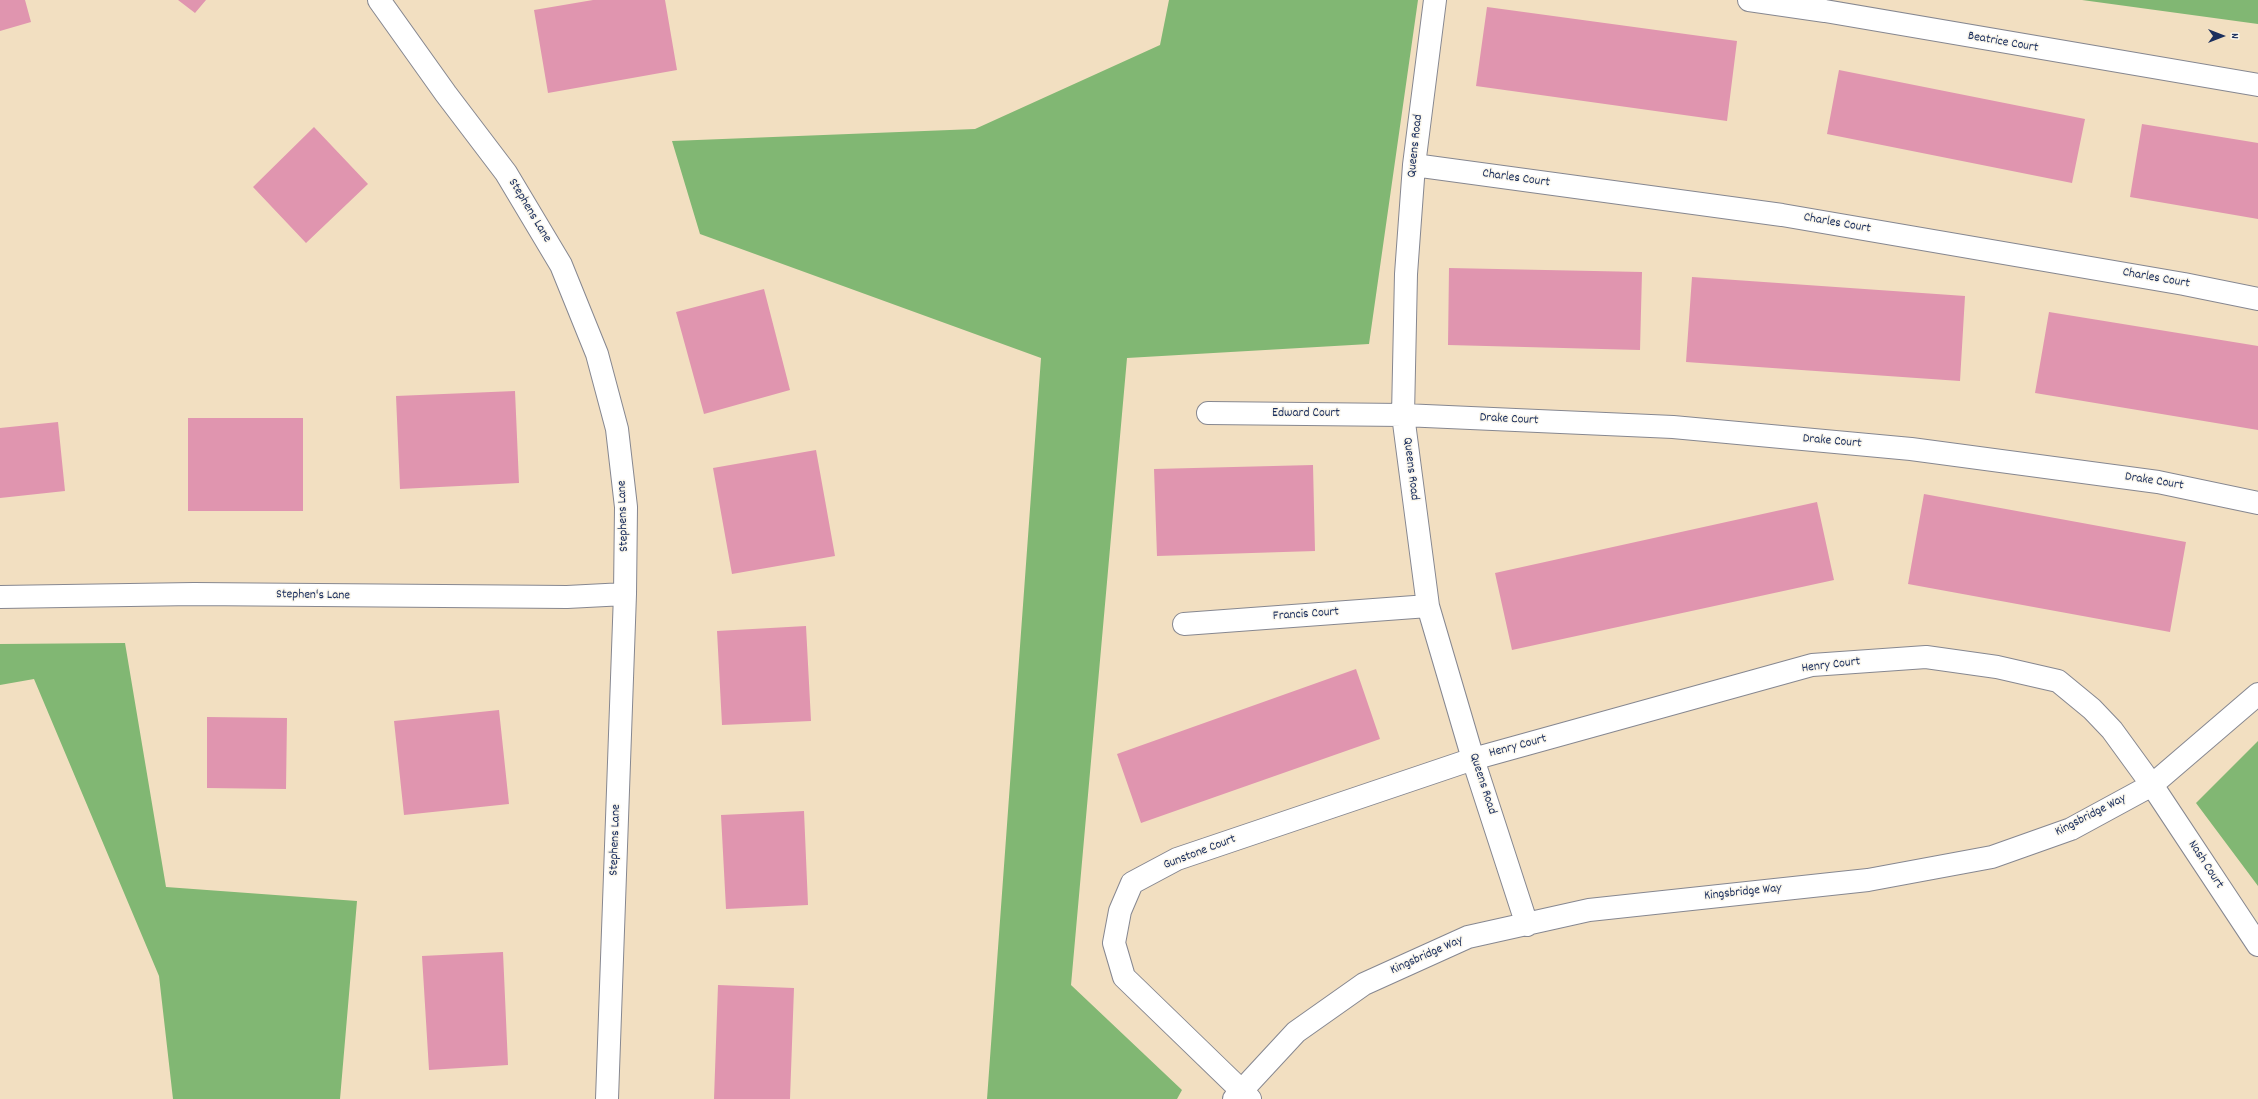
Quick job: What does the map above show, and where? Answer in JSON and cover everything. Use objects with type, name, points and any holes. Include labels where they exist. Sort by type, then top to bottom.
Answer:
[{"type":"street","name":"Stephens Lane","points":[[379,0],[446,94],[506,173],[561,265],[597,354],[617,429],[626,507],[625,594],[607,1099]]},
{"type":"street","name":"Queens Road","points":[[1435,0],[1414,165],[1406,274],[1403,415],[1428,606],[1473,759],[1527,924]]},
{"type":"street","name":"Beatrice Court","points":[[1749,0],[1825,11],[2258,86]]},
{"type":"street","name":"Charles Court","points":[[1414,165],[1782,214],[2177,282],[2258,299]]},
{"type":"street","name":"Edward Court","points":[[1208,413],[1403,415]]},
{"type":"street","name":"Drake Court","points":[[1403,415],[1673,427],[1911,449],[2158,482],[2258,503]]},
{"type":"street","name":"Stephen's Lane","points":[[0,597],[194,594],[567,597],[625,594]]},
{"type":"street","name":"Francis Court","points":[[1184,624],[1428,606]]},
{"type":"street","name":"Henry Court","points":[[1473,759],[1812,665],[1926,658],[1998,667],[2058,681],[2092,709],[2112,730],[2152,785]]},
{"type":"street","name":"Kingsbridge Way","points":[[1242,1096],[1296,1032],[1364,984],[1468,937],[1589,910],[1868,880],[1992,857],[2071,829],[2152,785],[2258,694]]},
{"type":"street","name":"Gunstone Court","points":[[1242,1096],[1124,977],[1114,943],[1120,911],[1132,883],[1177,859],[1473,759]]},
{"type":"street","name":"Nash Court","points":[[2152,785],[2258,945]]},
{"type":"green space","points":[[1169,0],[1418,0],[1369,344],[1127,358],[1071,985],[1182,1090],[1177,1099],[987,1099],[1041,358],[700,234],[672,141],[975,129],[1160,45]]},
{"type":"green space","points":[[2082,0],[2258,0],[2258,24]]},
{"type":"green space","points":[[125,643],[166,887],[357,901],[340,1099],[173,1099],[159,976],[34,679],[0,685],[0,644]]},
{"type":"green space","points":[[2258,741],[2258,886],[2196,803]]},
{"type":"building","points":[[0,0],[25,0],[31,22],[0,31]]},
{"type":"building","points":[[178,0],[206,0],[195,13]]},
{"type":"building","points":[[593,0],[665,0],[677,70],[548,93],[534,10]]},
{"type":"building","points":[[1487,7],[1737,41],[1727,121],[1476,86]]},
{"type":"building","points":[[1839,70],[2085,119],[2072,183],[1827,134]]},
{"type":"building","points":[[2142,124],[2258,143],[2258,219],[2130,197]]},
{"type":"building","points":[[314,127],[368,184],[306,243],[253,187]]},
{"type":"building","points":[[1449,268],[1642,272],[1640,350],[1448,345]]},
{"type":"building","points":[[1692,277],[1965,296],[1960,381],[1686,362]]},
{"type":"building","points":[[764,289],[790,390],[704,414],[676,312]]},
{"type":"building","points":[[2049,312],[2258,346],[2258,430],[2035,393]]},
{"type":"building","points":[[515,391],[519,483],[400,489],[396,396]]},
{"type":"building","points":[[188,418],[303,418],[303,511],[188,511]]},
{"type":"building","points":[[58,422],[65,491],[0,498],[0,428]]},
{"type":"building","points":[[816,450],[835,556],[732,574],[713,468]]},
{"type":"building","points":[[1313,465],[1315,551],[1157,556],[1154,469]]},
{"type":"building","points":[[1924,494],[2186,542],[2170,632],[1908,584]]},
{"type":"building","points":[[1817,502],[1834,580],[1512,650],[1495,573]]},
{"type":"building","points":[[806,626],[811,721],[722,725],[717,631]]},
{"type":"building","points":[[1356,669],[1380,739],[1141,823],[1117,754]]},
{"type":"building","points":[[499,710],[509,804],[404,815],[394,721]]},
{"type":"building","points":[[207,717],[287,718],[286,789],[207,788]]},
{"type":"building","points":[[804,811],[808,905],[726,909],[721,815]]},
{"type":"building","points":[[503,952],[508,1065],[429,1070],[422,956]]},
{"type":"building","points":[[718,985],[794,988],[790,1099],[714,1099]]}]
